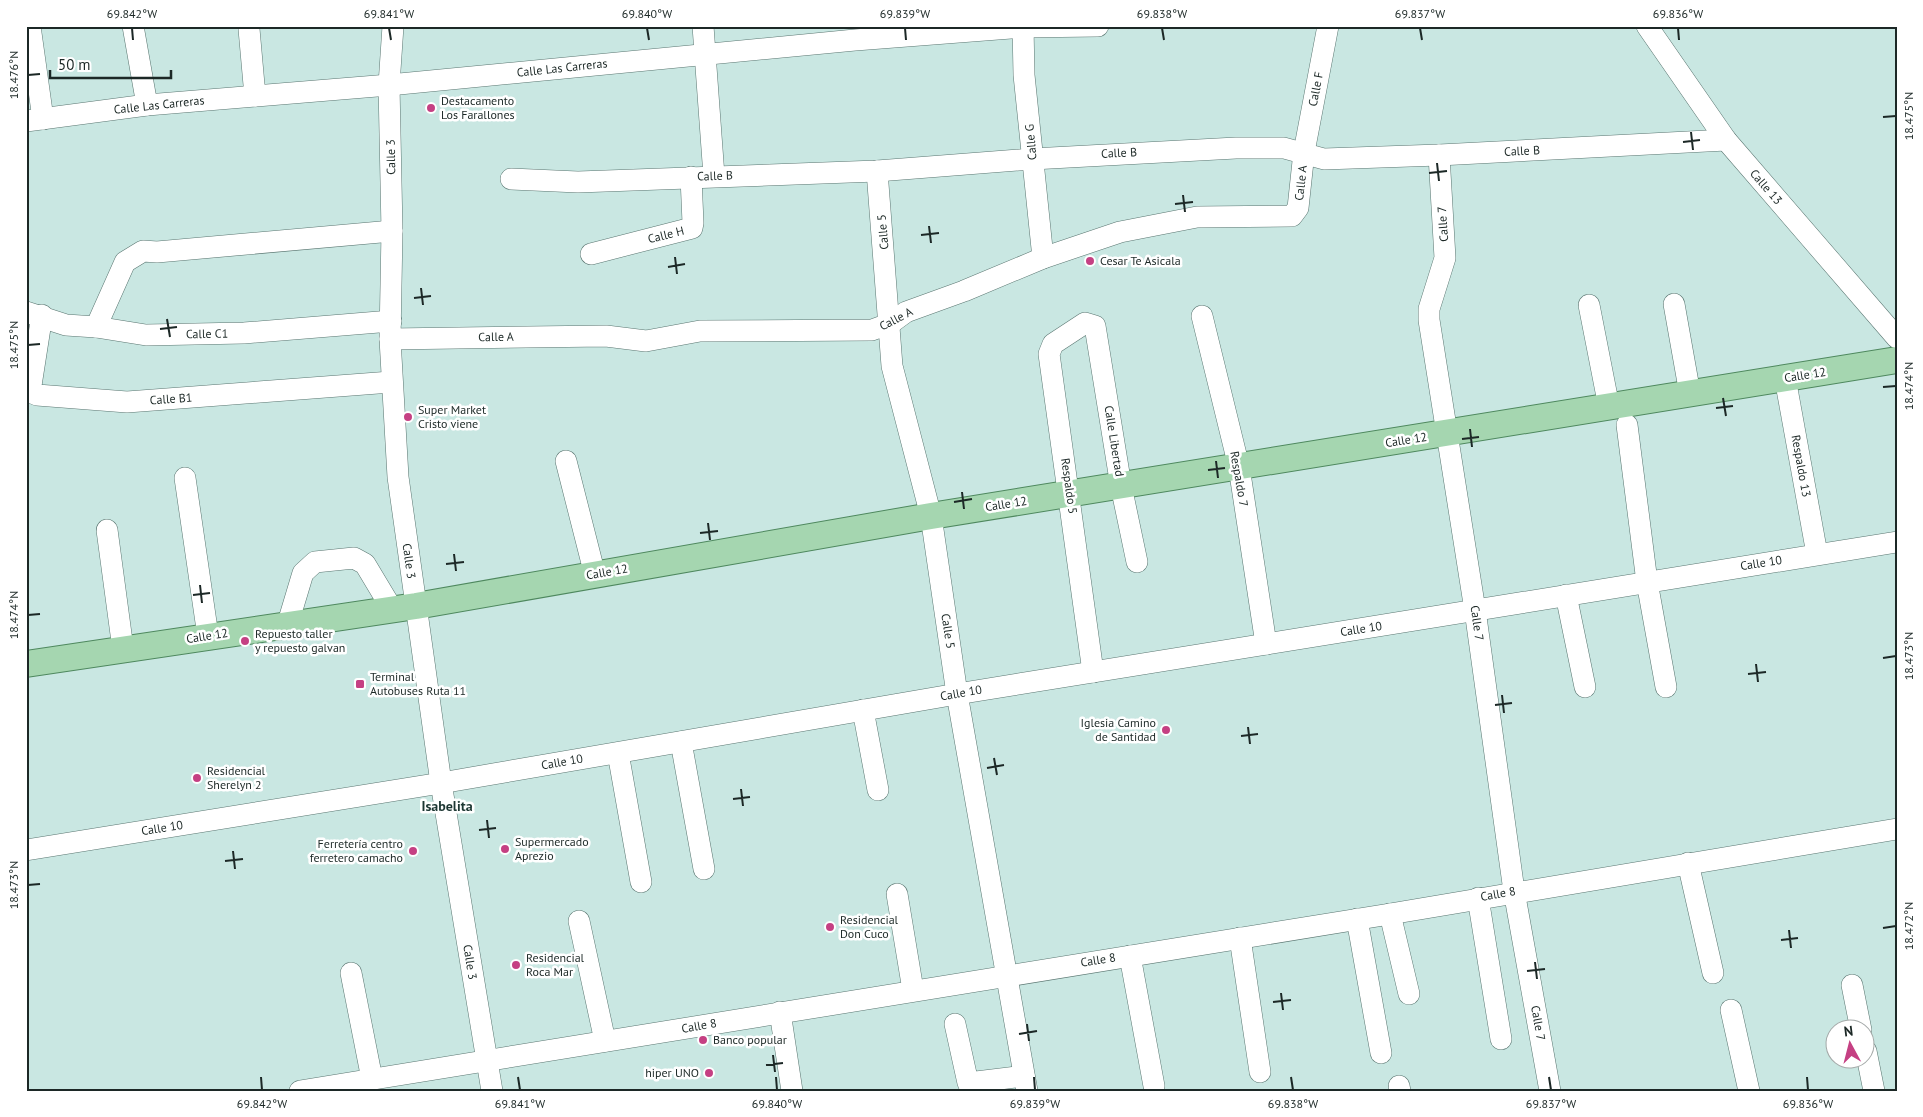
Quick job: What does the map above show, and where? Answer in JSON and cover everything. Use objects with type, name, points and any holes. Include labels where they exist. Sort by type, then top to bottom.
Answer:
[{"type":"main road","name":"Calle 12","points":[[26,664],[404,607],[931,516],[1447,434],[1618,416],[1690,394],[1897,360]]},
{"type":"street","points":[[30,26],[34,120]]},
{"type":"street","points":[[132,26],[147,105]]},
{"type":"street","name":"Calle 3","points":[[393,26],[390,85],[392,231],[391,382],[404,607],[441,783],[492,1091]]},
{"type":"street","points":[[703,26],[714,176]]},
{"type":"street","name":"Calle Las Carreras","points":[[34,120],[147,105],[390,85],[705,53],[1024,27],[1098,26]]},
{"type":"street","name":"Calle F","points":[[1304,152],[1328,26]]},
{"type":"street","name":"Calle 13","points":[[1647,26],[1726,140],[1897,338]]},
{"type":"street","name":"Calle G","points":[[1024,27],[1024,75],[1043,258]]},
{"type":"street","points":[[249,29],[255,96]]},
{"type":"street","name":"Calle B","points":[[511,179],[578,182],[877,171],[1032,159],[1244,148],[1284,148],[1324,159],[1439,156],[1726,140]]},
{"type":"street","name":"Calle A","points":[[391,330],[606,336],[646,341],[700,331],[869,331],[891,323],[906,312],[964,291],[1043,258],[1120,232],[1197,217],[1292,216],[1298,208],[1304,152]]},
{"type":"street","name":"Calle 7","points":[[1439,156],[1445,258],[1430,309],[1429,320],[1475,610],[1514,891],[1550,1091]]},
{"type":"street","name":"Calle 5","points":[[877,171],[891,323],[892,366],[931,516],[958,694],[1025,1083]]},
{"type":"street","name":"Calle H","points":[[591,254],[692,228],[691,177]]},
{"type":"street","points":[[96,327],[126,262],[143,251],[157,252],[392,231]]},
{"type":"street","points":[[1674,304],[1690,394]]},
{"type":"street","points":[[1588,305],[1618,416],[1666,687]]},
{"type":"street","name":"Calle C1","points":[[34,314],[66,325],[156,335],[391,330]]},
{"type":"street","name":"Calle B1","points":[[34,314],[30,392],[37,395],[127,402],[391,382]]},
{"type":"street","name":"Respaldo 7","points":[[1202,316],[1239,467],[1266,644]]},
{"type":"street","name":"Respaldo 5","points":[[1090,324],[1085,323],[1053,344],[1050,348],[1093,672]]},
{"type":"street","name":"Calle Libertad","points":[[1090,324],[1095,326],[1121,486],[1137,562]]},
{"type":"street","name":"Respaldo 13","points":[[1785,378],[1818,554]]},
{"type":"street","points":[[566,460],[595,574]]},
{"type":"street","points":[[185,478],[208,636]]},
{"type":"street","points":[[107,530],[124,649]]},
{"type":"street","name":"Calle 10","points":[[26,850],[441,783],[958,694],[1897,542]]},
{"type":"street","points":[[288,623],[303,572],[315,562],[354,558],[365,564],[404,607]]},
{"type":"street","points":[[1566,595],[1585,687]]},
{"type":"street","points":[[863,710],[878,790]]},
{"type":"street","points":[[681,742],[704,869]]},
{"type":"street","points":[[618,753],[641,882]]},
{"type":"street","name":"Calle 8","points":[[300,1091],[1390,914],[1514,891],[1897,829]]},
{"type":"street","points":[[1688,863],[1713,973]]},
{"type":"street","points":[[897,894],[914,990]]},
{"type":"street","points":[[1478,898],[1501,1039]]},
{"type":"street","points":[[1390,914],[1410,994]]},
{"type":"street","points":[[1358,919],[1381,1053]]},
{"type":"street","points":[[579,921],[605,1041]]},
{"type":"street","points":[[1240,938],[1260,1072]]},
{"type":"street","points":[[1130,956],[1154,1086]]},
{"type":"street","points":[[351,973],[372,1079]]},
{"type":"street","points":[[1852,985],[1859,1020]]},
{"type":"street","points":[[1731,1010],[1749,1091]]},
{"type":"street","points":[[780,1012],[792,1091]]},
{"type":"street","points":[[955,1024],[968,1083],[1025,1083]]},
{"type":"street","points":[[1870,1070],[1874,1091]]},
{"type":"place","name":"Destacamento Los Farallones","points":[[431,108]]},
{"type":"place","name":"Cesar Te Asicala","points":[[1090,261]]},
{"type":"place","name":"Super Market Cristo viene","points":[[408,417]]},
{"type":"place","name":"Repuesto taller y repuesto galvan","points":[[245,641]]},
{"type":"place","name":"Terminal Autobuses Ruta 11","points":[[360,684]]},
{"type":"place","name":"Iglesia Camino de Santidad","points":[[1166,730]]},
{"type":"place","name":"Residencial Sherelyn 2","points":[[197,778]]},
{"type":"place","name":"Supermercado Aprezio","points":[[505,849]]},
{"type":"place","name":"Ferretería centro ferretero camacho","points":[[413,851]]},
{"type":"place","name":"Residencial Don Cuco","points":[[830,927]]},
{"type":"place","name":"Residencial Roca Mar","points":[[516,965]]},
{"type":"place","name":"Banco popular","points":[[703,1040]]},
{"type":"place","name":"hiper UNO","points":[[709,1073]]},
{"type":"district","name":"Isabelita","points":[[447,806]]}]
